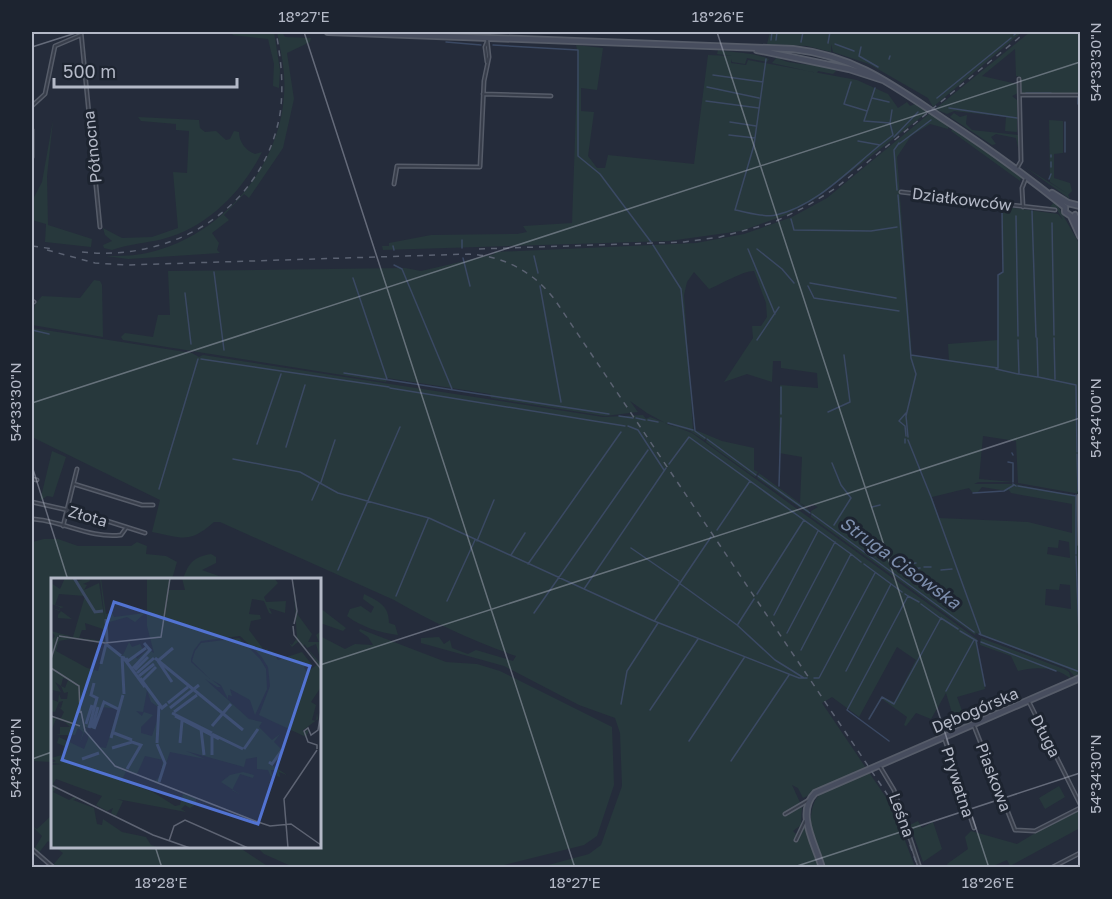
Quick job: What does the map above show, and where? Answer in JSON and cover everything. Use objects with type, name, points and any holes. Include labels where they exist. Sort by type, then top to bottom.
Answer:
[{"type":"main road","points":[[328,32],[487,40],[742,47],[863,70]]},
{"type":"main road","points":[[772,51],[807,51],[824,54],[885,80],[1017,168],[1066,205]]},
{"type":"main road","points":[[807,51],[809,61]]},
{"type":"main road","points":[[818,62],[824,54]]},
{"type":"main road","points":[[1044,189],[1058,201],[1077,210]]},
{"type":"main road","points":[[1058,201],[1064,214],[1079,228]]},
{"type":"main road","points":[[1066,205],[1066,214],[1077,210]]},
{"type":"main road","points":[[1077,210],[1080,236]]},
{"type":"main road","name":"Dębogórska","points":[[809,800],[823,788],[1080,678]]},
{"type":"main road","points":[[809,800],[805,821],[822,867]]},
{"type":"street","points":[[32,106],[42,100],[45,93],[55,46],[81,33]]},
{"type":"street","name":"Północna","points":[[81,33],[100,227]]},
{"type":"street","points":[[394,184],[397,166],[480,167],[483,94],[490,47],[487,40]]},
{"type":"street","points":[[1017,168],[1021,161],[1019,79]]},
{"type":"street","points":[[483,94],[551,96]]},
{"type":"street","points":[[1019,95],[1080,94]]},
{"type":"street","points":[[32,130],[32,157]]},
{"type":"street","name":"Działkowców","points":[[1023,207],[1022,188],[1027,176]]},
{"type":"street","name":"Działkowców","points":[[901,192],[1055,210]]},
{"type":"street","points":[[63,526],[77,469]]},
{"type":"street","points":[[32,479],[37,480]]},
{"type":"street","points":[[74,484],[142,505],[153,505]]},
{"type":"street","points":[[1079,496],[1080,545]]},
{"type":"street","name":"Złota","points":[[32,502],[145,532]]},
{"type":"street","points":[[32,519],[42,518],[89,533],[117,536],[123,535],[126,528]]},
{"type":"street","name":"Długa","points":[[1028,700],[1080,806]]},
{"type":"street","name":"Piaskowa","points":[[973,723],[1014,830],[1035,831],[1080,806]]},
{"type":"street","name":"Prywatna","points":[[944,736],[974,828]]},
{"type":"street","name":"Leśna","points":[[879,765],[894,790],[920,867]]},
{"type":"street","points":[[785,813],[809,800]]},
{"type":"street","points":[[796,840],[805,821]]},
{"type":"street","points":[[35,844],[32,849],[54,867]]},
{"type":"street","points":[[1051,867],[1080,854]]},
{"type":"shaded area","points":[[235,32],[274,32],[280,70],[279,88],[273,86],[274,64],[268,39],[232,35]]},
{"type":"shaded area","points":[[277,32],[282,32],[285,37],[311,38],[310,42],[287,53],[294,99],[283,148],[249,198],[244,194],[224,215],[229,220],[212,233],[219,243],[217,250],[220,253],[128,259],[106,256],[147,253],[173,245],[198,232],[220,216],[241,196],[258,174],[271,149],[280,122],[284,95],[283,63]]},
{"type":"shaded area","points":[[770,32],[1022,32],[933,107],[928,98],[869,64],[833,52],[831,44],[831,52],[807,46],[767,44]]},
{"type":"shaded area","points":[[1030,32],[1080,32],[1080,93],[1022,93],[1020,77],[1016,76],[1015,49],[982,76],[1017,84],[1018,93],[1012,96],[1017,100],[1017,132],[1005,131],[1006,117],[954,111],[947,114],[935,109]]},
{"type":"shaded area","points":[[576,45],[603,48],[597,90],[581,88],[581,111],[594,112],[588,156],[597,168],[605,168],[608,155],[694,164],[708,55],[732,56],[717,54],[718,50],[769,59],[767,62],[747,58],[745,64],[732,62],[731,59],[731,63],[746,65],[748,60],[857,80],[888,94],[898,108],[907,102],[910,106],[918,103],[929,111],[817,198],[786,215],[741,231],[669,241],[383,250],[382,246],[389,246],[389,243],[431,235],[517,234],[527,232],[523,226],[572,223],[578,54]]},
{"type":"shaded area","points":[[777,57],[789,62],[823,66],[836,71],[833,74],[818,71],[817,73],[772,63]]},
{"type":"shaded area","points":[[930,113],[949,125],[948,129],[930,124],[911,136],[897,157],[912,355],[949,361],[948,344],[998,340],[998,275],[1003,273],[1002,212],[1006,207],[1058,214],[1063,220],[1056,208],[1049,208],[1055,201],[1080,245],[1080,494],[1018,483],[1016,441],[983,436],[979,479],[1014,482],[974,484],[1015,484],[1078,497],[1080,676],[1076,678],[1068,669],[976,633],[975,635],[811,517],[811,511],[818,507],[812,504],[807,507],[800,503],[802,457],[779,453],[780,385],[818,388],[817,373],[781,368],[781,361],[773,361],[772,382],[747,374],[724,382],[753,338],[752,326],[761,326],[767,317],[766,303],[754,271],[738,275],[709,289],[694,272],[687,282],[684,295],[693,429],[722,441],[754,448],[754,470],[758,472],[755,477],[706,442],[707,438],[704,440],[690,431],[669,425],[630,401],[638,412],[605,416],[491,398],[490,394],[387,378],[386,382],[123,340],[121,337],[125,333],[153,337],[158,315],[170,315],[168,271],[405,268],[421,271],[495,254],[494,252],[696,243],[744,234],[792,217],[827,198]],"holes":[[[982,487],[1007,491],[1008,489],[1011,493],[1072,504],[1072,533],[1028,522],[939,518],[932,497],[969,488],[972,492],[978,492]],[[1059,540],[1069,542],[1070,558],[1047,554],[1048,547],[1058,548]],[[1060,584],[1070,585],[1071,609],[1045,605],[1046,589],[1059,590]]]},
{"type":"shaded area","points":[[954,113],[960,117],[967,115],[966,124],[972,130],[1018,135],[1019,152],[1016,138],[996,134],[991,137],[996,144],[992,145],[950,117]]},
{"type":"shaded area","points":[[138,117],[199,120],[200,128],[205,132],[216,131],[226,140],[230,139],[234,131],[239,132],[240,139],[246,148],[255,154],[262,152],[244,181],[222,206],[208,217],[179,234],[112,250],[104,248],[103,245],[112,241],[105,235],[103,228],[122,238],[152,237],[178,228],[173,172],[187,173],[189,131],[176,130],[176,124],[141,121]]},
{"type":"shaded area","points":[[53,120],[47,176],[48,225],[92,239],[91,247],[45,242],[46,224],[32,220],[32,201],[42,182]]},
{"type":"shaded area","points":[[1049,120],[1063,121],[1063,153],[1054,154],[1054,178],[1070,183],[1072,191],[1068,195],[1070,199],[1025,167],[1068,194],[1050,182]]},
{"type":"shaded area","points":[[953,129],[991,152],[1022,176],[1020,181],[951,131]]},
{"type":"shaded area","points":[[94,280],[100,281],[102,285],[103,337],[32,325],[35,304],[42,296],[80,298]]},
{"type":"shaded area","points":[[32,328],[192,353],[199,357],[203,355],[603,417],[643,415],[646,419],[650,417],[692,433],[977,639],[985,689],[957,697],[965,719],[955,723],[946,693],[931,719],[916,713],[906,726],[904,725],[907,717],[882,699],[883,697],[894,702],[916,660],[897,647],[859,717],[832,697],[822,703],[866,768],[803,798],[798,788],[792,785],[802,807],[801,825],[793,831],[796,834],[810,824],[815,802],[823,791],[868,771],[892,806],[915,867],[541,867],[589,854],[601,845],[622,786],[620,733],[615,718],[579,705],[504,666],[421,643],[421,638],[439,637],[444,644],[450,640],[452,648],[468,654],[476,650],[513,661],[516,656],[453,631],[394,600],[220,522],[214,522],[198,534],[185,538],[152,532],[160,500],[32,437]]},
{"type":"shaded area","points":[[52,451],[66,457],[53,497],[47,496],[40,501]]},
{"type":"shaded area","points":[[759,473],[809,510],[809,514],[757,478]]},
{"type":"shaded area","points":[[58,539],[78,546],[131,546],[137,542],[147,546],[146,554],[166,556],[177,562],[172,578],[51,578],[51,762],[32,761],[32,542]]},
{"type":"shaded area","points":[[211,554],[216,557],[216,563],[202,570],[224,578],[183,578],[193,561]]},
{"type":"shaded area","points":[[364,594],[385,608],[389,623],[395,625],[398,635],[371,629],[347,616],[350,609],[361,606],[371,613],[374,607],[363,599]]},
{"type":"shaded area","points":[[321,609],[346,628],[343,631],[321,623]]},
{"type":"shaded area","points":[[360,629],[446,662],[477,664],[500,671],[612,727],[614,785],[597,836],[584,845],[496,867],[293,867],[264,854],[258,848],[321,848],[321,637],[345,649],[355,644],[373,645],[368,637],[359,631]]},
{"type":"shaded area","points":[[981,638],[1064,669],[1069,672],[1071,679],[1053,670],[1032,668],[1018,671],[1011,656],[980,645]]},
{"type":"shaded area","points":[[1059,786],[1065,797],[1045,809],[1039,798]]},
{"type":"shaded area","points":[[1080,806],[1080,828],[1010,866],[1007,860],[991,867],[948,867],[947,864],[968,849],[965,837],[971,831],[1017,844]]},
{"type":"shaded area","points":[[51,816],[51,843],[48,841],[38,854],[53,865],[63,853],[56,848],[240,848],[269,867],[51,867],[32,853],[42,836],[32,826],[37,829]]},
{"type":"shaded area","points":[[918,821],[922,828],[933,822],[942,849],[923,862],[910,825]]},
{"type":"waterway","points":[[771,40],[772,32]]},
{"type":"waterway","points":[[776,40],[777,32]]},
{"type":"waterway","points":[[801,42],[803,32]]},
{"type":"waterway","points":[[828,43],[830,32]]},
{"type":"waterway","points":[[1014,35],[1018,32]]},
{"type":"waterway","points":[[937,98],[1011,38]]},
{"type":"waterway","name":"Struga Cisowska","points":[[446,42],[481,45]]},
{"type":"waterway","points":[[835,44],[854,51]]},
{"type":"waterway","name":"Struga Cisowska","points":[[493,45],[578,50],[578,156],[600,174],[651,242]]},
{"type":"waterway","points":[[861,47],[859,56],[878,67]]},
{"type":"waterway","points":[[766,59],[754,145],[735,210],[767,216],[805,204],[831,186],[880,145]]},
{"type":"waterway","points":[[713,75],[763,82]]},
{"type":"waterway","points":[[851,82],[844,104],[867,111]]},
{"type":"waterway","points":[[707,87],[759,98]]},
{"type":"waterway","points":[[875,88],[864,121],[890,123]]},
{"type":"waterway","points":[[1026,93],[1051,93]]},
{"type":"waterway","points":[[1078,97],[1078,104]]},
{"type":"waterway","points":[[872,98],[889,102]]},
{"type":"waterway","points":[[706,101],[759,108]]},
{"type":"waterway","points":[[949,108],[1017,118]]},
{"type":"waterway","points":[[858,141],[880,145],[893,135],[890,123],[892,110]]},
{"type":"waterway","points":[[894,137],[918,112]]},
{"type":"waterway","points":[[899,144],[931,120]]},
{"type":"waterway","points":[[730,122],[756,126]]},
{"type":"waterway","points":[[1065,122],[1065,152]]},
{"type":"waterway","points":[[729,135],[755,138]]},
{"type":"waterway","points":[[897,190],[894,150],[899,143]]},
{"type":"waterway","points":[[1051,162],[1051,167]]},
{"type":"waterway","points":[[1049,179],[1051,174]]},
{"type":"waterway","points":[[898,195],[911,358],[916,374],[906,416],[908,437]]},
{"type":"waterway","points":[[911,355],[998,368],[998,275],[1003,272],[1002,211]]},
{"type":"waterway","points":[[1032,211],[1036,337]]},
{"type":"waterway","points":[[1016,216],[1018,336]]},
{"type":"waterway","points":[[791,219],[794,230],[871,231],[897,227]]},
{"type":"waterway","points":[[1052,223],[1054,335]]},
{"type":"waterway","points":[[462,240],[462,248]]},
{"type":"waterway","name":"Struga Cisowska","points":[[653,245],[681,289],[695,431],[705,438]]},
{"type":"waterway","points":[[393,246],[394,250]]},
{"type":"waterway","points":[[748,249],[775,314]]},
{"type":"waterway","points":[[757,249],[782,269],[794,283]]},
{"type":"waterway","points":[[534,256],[538,273]]},
{"type":"waterway","points":[[463,258],[470,286]]},
{"type":"waterway","points":[[394,265],[402,269],[452,389]]},
{"type":"waterway","points":[[214,272],[224,350]]},
{"type":"waterway","points":[[353,278],[387,379]]},
{"type":"waterway","points":[[810,283],[896,298]]},
{"type":"waterway","points":[[540,286],[561,402]]},
{"type":"waterway","points":[[808,286],[814,298],[899,311]]},
{"type":"waterway","points":[[185,293],[191,344]]},
{"type":"waterway","points":[[757,340],[779,307]]},
{"type":"waterway","points":[[32,330],[49,334]]},
{"type":"waterway","points":[[1037,338],[1038,377],[1076,385],[1077,452]]},
{"type":"waterway","points":[[1054,338],[1055,379]]},
{"type":"waterway","points":[[1018,340],[1019,374],[1037,377]]},
{"type":"waterway","points":[[828,412],[850,402],[844,355]]},
{"type":"waterway","points":[[159,489],[198,359]]},
{"type":"waterway","points":[[201,359],[389,387]]},
{"type":"waterway","points":[[996,369],[1018,374]]},
{"type":"waterway","points":[[344,373],[609,414]]},
{"type":"waterway","points":[[257,444],[281,374]]},
{"type":"waterway","points":[[286,447],[305,385]]},
{"type":"waterway","points":[[781,387],[781,414]]},
{"type":"waterway","points":[[390,388],[625,426]]},
{"type":"waterway","points":[[906,413],[899,421],[905,426],[906,436]]},
{"type":"waterway","points":[[619,416],[633,418]]},
{"type":"waterway","points":[[636,418],[645,420]]},
{"type":"waterway","points":[[779,486],[781,418]]},
{"type":"waterway","points":[[648,420],[658,422]]},
{"type":"waterway","points":[[668,423],[693,430]]},
{"type":"waterway","points":[[628,426],[638,430],[664,470]]},
{"type":"waterway","points":[[338,570],[400,427]]},
{"type":"waterway","points":[[528,564],[621,432]]},
{"type":"waterway","points":[[669,464],[689,437],[851,554]]},
{"type":"waterway","name":"Struga Cisowska","points":[[707,439],[756,475]]},
{"type":"waterway","points":[[321,482],[335,440]]},
{"type":"waterway","points":[[908,440],[981,635]]},
{"type":"waterway","points":[[534,613],[648,450]]},
{"type":"waterway","points":[[1077,454],[1078,491]]},
{"type":"waterway","points":[[233,459],[300,472],[338,493],[429,518],[654,621],[799,678],[807,678]]},
{"type":"waterway","points":[[1008,462],[1013,463],[1013,482]]},
{"type":"waterway","points":[[832,463],[841,485],[851,498],[834,525]]},
{"type":"waterway","points":[[584,589],[666,468]]},
{"type":"waterway","name":"Struga Cisowska","points":[[758,476],[810,513]]},
{"type":"waterway","points":[[717,530],[750,481]]},
{"type":"waterway","points":[[312,500],[319,484]]},
{"type":"waterway","points":[[973,493],[1004,491],[1014,485]]},
{"type":"waterway","points":[[1018,486],[1076,496]]},
{"type":"waterway","points":[[1076,495],[1076,554]]},
{"type":"waterway","points":[[477,541],[494,500]]},
{"type":"waterway","points":[[872,507],[880,505]]},
{"type":"waterway","name":"Struga Cisowska","points":[[812,514],[974,632]]},
{"type":"waterway","points":[[396,596],[428,519]]},
{"type":"waterway","points":[[757,594],[804,520]]},
{"type":"waterway","points":[[774,615],[818,531]]},
{"type":"waterway","points":[[511,555],[525,533]]},
{"type":"waterway","points":[[655,620],[711,537]]},
{"type":"waterway","points":[[447,601],[475,540]]},
{"type":"waterway","points":[[787,633],[835,542]]},
{"type":"waterway","points":[[631,548],[679,581]]},
{"type":"waterway","points":[[801,650],[851,554],[861,562]]},
{"type":"waterway","points":[[1076,556],[1080,659]]},
{"type":"waterway","points":[[901,565],[916,563]]},
{"type":"waterway","points":[[864,564],[902,592]]},
{"type":"waterway","points":[[924,567],[931,567]]},
{"type":"waterway","points":[[902,570],[920,568]]},
{"type":"waterway","points":[[941,570],[952,569]]},
{"type":"waterway","points":[[814,678],[819,678],[875,573]]},
{"type":"waterway","points":[[679,583],[737,625],[775,660],[804,678]]},
{"type":"waterway","points":[[846,671],[891,584]]},
{"type":"waterway","points":[[889,741],[847,710],[908,596],[905,594]]},
{"type":"waterway","points":[[908,596],[919,602]]},
{"type":"waterway","points":[[738,624],[754,599]]},
{"type":"waterway","points":[[921,604],[940,618]]},
{"type":"waterway","points":[[869,719],[882,697],[894,704],[941,618],[958,629]]},
{"type":"waterway","points":[[621,704],[627,671],[658,623]]},
{"type":"waterway","points":[[960,631],[977,641]]},
{"type":"waterway","name":"Struga Cisowska","points":[[979,634],[1080,672]]},
{"type":"waterway","points":[[650,710],[698,639]]},
{"type":"waterway","points":[[946,691],[974,640]]},
{"type":"waterway","points":[[976,641],[985,686]]},
{"type":"waterway","points":[[981,642],[1056,671]]},
{"type":"waterway","points":[[689,741],[744,658]]},
{"type":"waterway","points":[[731,761],[789,675]]},
{"type":"railway","points":[[82,252],[116,253],[149,248],[180,238],[209,222],[234,202],[255,177],[270,148],[280,114],[282,93],[276,32]]},
{"type":"railway","points":[[479,249],[684,242],[720,237],[772,223],[836,188],[1026,32]]},
{"type":"railway","points":[[32,246],[54,249]]},
{"type":"railway","points":[[47,250],[95,263],[127,265],[469,254],[506,262],[538,281],[555,300],[887,794],[902,822],[918,868]]}]
